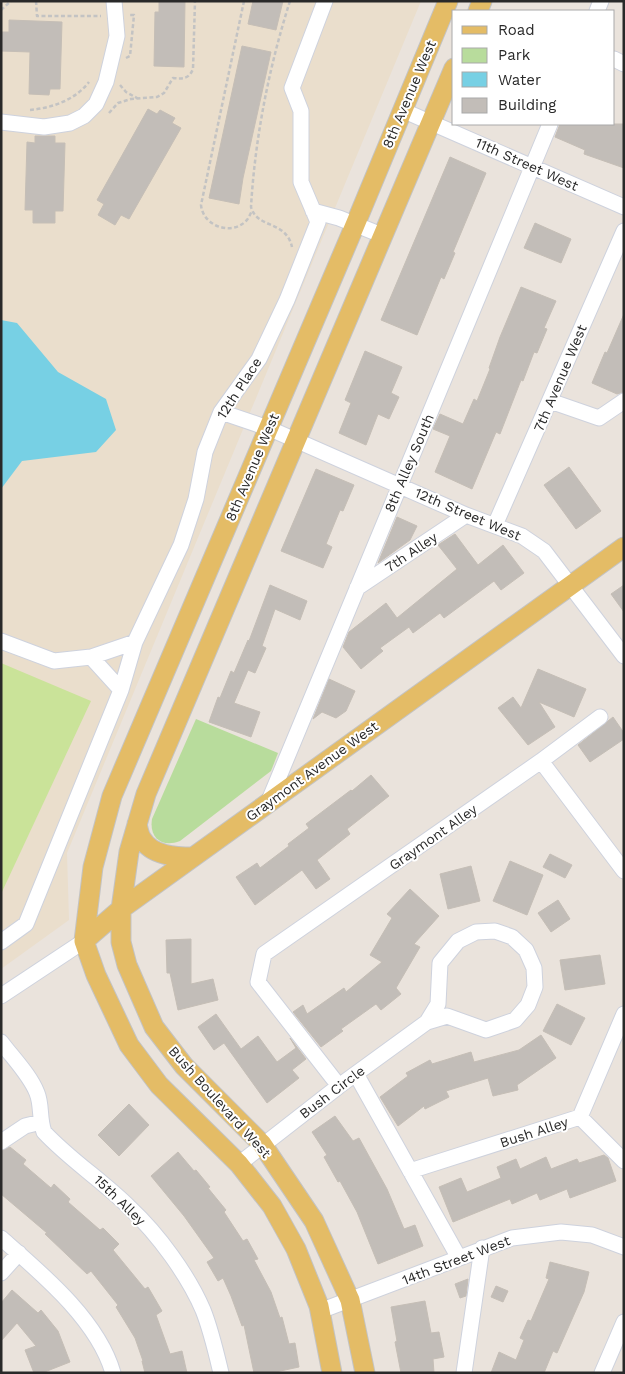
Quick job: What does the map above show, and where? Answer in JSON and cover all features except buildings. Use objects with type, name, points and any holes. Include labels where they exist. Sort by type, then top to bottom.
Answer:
[{"type":"main road","name":"8th Avenue West","points":[[84,941],[93,867],[112,796],[448,1]]},
{"type":"main road","points":[[120,909],[129,852],[146,794],[452,73]]},
{"type":"main road","name":"Graymont Avenue West","points":[[84,941],[120,909],[624,547]]},
{"type":"main road","points":[[137,824],[142,839],[148,846],[158,852],[175,857],[193,857]]},
{"type":"main road","name":"Bush Boulevard West","points":[[120,909],[121,942],[127,965],[154,1027],[184,1066],[262,1144],[314,1221],[350,1300],[365,1373]]},
{"type":"main road","name":"Bush Boulevard West","points":[[84,941],[96,975],[130,1045],[159,1085],[238,1164],[272,1206],[296,1249],[320,1311],[332,1373]]},
{"type":"street","points":[[1,122],[44,127],[70,123],[84,116],[96,104],[106,82],[117,36],[114,1]]},
{"type":"street","name":"12th Place","points":[[1,942],[26,924],[121,690],[135,642],[181,545],[196,499],[205,452],[221,412],[259,360],[287,300],[318,222],[301,182],[301,111],[292,88],[324,1]]},
{"type":"street","name":"11th Street West","points":[[402,110],[624,207]]},
{"type":"street","name":"8th Alley South","points":[[268,803],[550,125]]},
{"type":"street","points":[[313,211],[339,218],[384,236]]},
{"type":"street","name":"7th Avenue West","points":[[495,525],[624,231]]},
{"type":"street","points":[[550,402],[598,418],[624,401]]},
{"type":"street","name":"12th Street West","points":[[221,412],[268,428],[466,515],[522,536],[544,551],[624,656]]},
{"type":"street","name":"7th Alley","points":[[357,589],[466,515]]},
{"type":"street","points":[[1,641],[54,661],[91,657],[135,642]]},
{"type":"street","points":[[91,657],[121,690]]},
{"type":"street","name":"Graymont Alley","points":[[339,1086],[258,982],[264,954],[541,761],[600,717]]},
{"type":"street","points":[[541,761],[624,871]]},
{"type":"street","name":"Bush Circle","points":[[238,1164],[339,1086],[427,1022],[447,1016],[486,1030],[515,1020],[528,1005],[535,987],[534,968],[526,950],[512,937],[495,931],[476,932],[458,941],[440,963],[438,1004],[427,1022]]},
{"type":"street","name":"Graymont Avenue West","points":[[1,996],[84,941]]},
{"type":"street","name":"Bush Alley","points":[[410,1171],[580,1117],[624,1014]]},
{"type":"street","name":"15th Alley","points":[[1,1042],[28,1078],[37,1094],[44,1132],[132,1209],[164,1246],[184,1275],[202,1308],[221,1373]]},
{"type":"street","points":[[356,1074],[459,1258]]},
{"type":"street","points":[[580,1117],[624,1161]]},
{"type":"street","points":[[1,1142],[25,1126],[41,1122]]},
{"type":"street","name":"14th Street West","points":[[320,1311],[512,1238],[560,1232],[592,1235],[624,1247]]},
{"type":"street","points":[[1,1238],[76,1307],[108,1357],[113,1373]]},
{"type":"street","points":[[464,1373],[482,1248]]},
{"type":"street","points":[[1,1273],[19,1253]]},
{"type":"street","points":[[602,1373],[624,1322]]},
{"type":"path","points":[[1,10],[11,1]]},
{"type":"path","points":[[36,1],[37,16],[105,16],[105,14]]},
{"type":"path","points":[[109,112],[118,103],[157,97],[164,93],[173,78],[187,78],[191,75],[193,69],[195,1]]},
{"type":"path","points":[[244,1],[201,205],[202,211],[209,222],[225,227],[236,227],[246,221],[252,211],[255,162],[263,115],[280,32],[290,1]]},
{"type":"path","points":[[118,76],[120,85],[126,92],[138,99]]},
{"type":"path","points":[[30,110],[52,106],[68,100],[88,84],[92,77]]},
{"type":"path","points":[[252,211],[265,222],[285,232],[291,241],[293,250]]},
{"type":"shaded area","points":[[1,1],[421,1],[67,853],[69,920],[1,969]]},
{"type":"green space","points":[[1,663],[91,701],[1,894]]},
{"type":"green space","points":[[196,719],[278,753],[271,771],[180,841],[174,843],[162,842],[155,836],[152,819]]},
{"type":"water","points":[[1,320],[17,323],[58,372],[106,399],[116,430],[96,452],[22,461],[1,489]]}]
